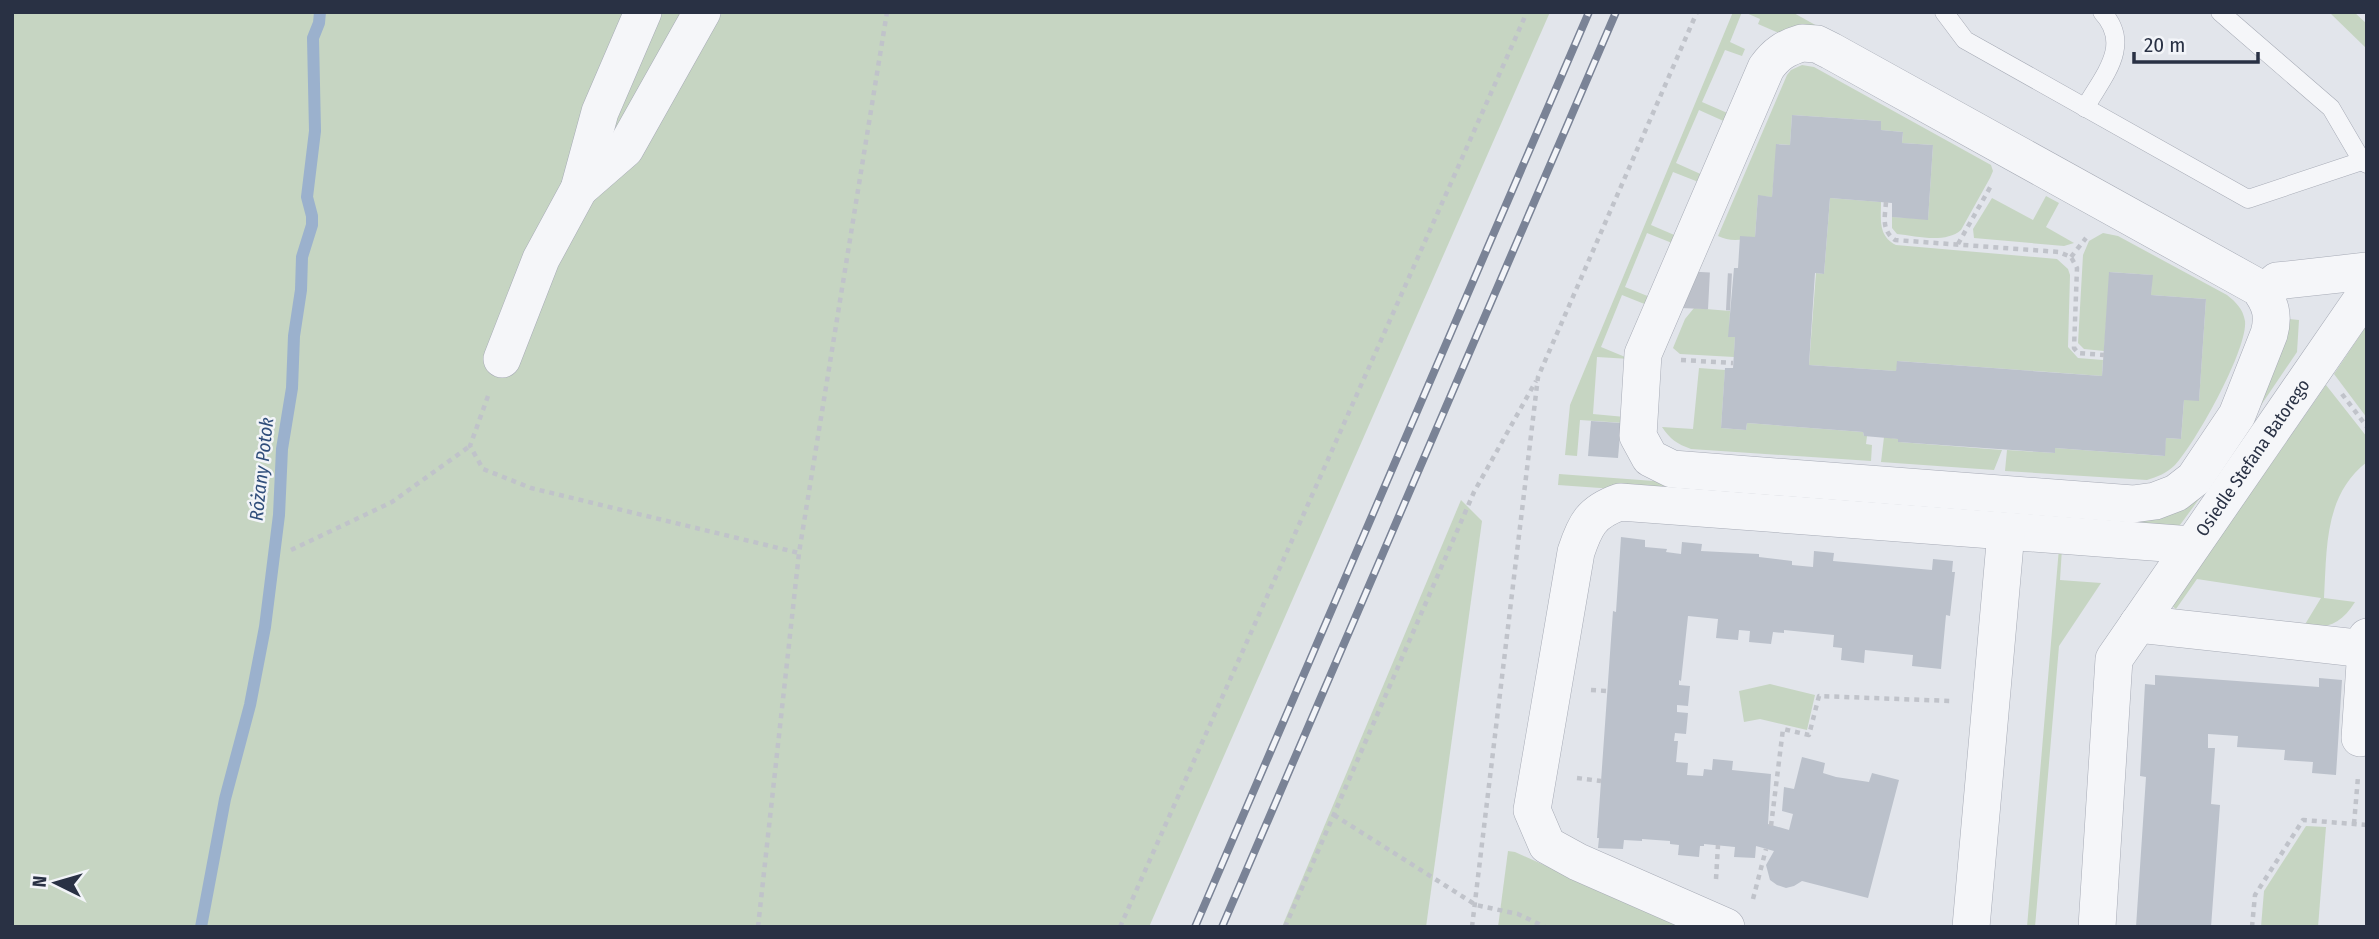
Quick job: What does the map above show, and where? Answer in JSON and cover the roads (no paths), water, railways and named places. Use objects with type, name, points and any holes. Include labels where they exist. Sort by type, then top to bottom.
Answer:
[{"type":"street","points":[[502,359],[541,259],[579,189],[600,112],[643,12]]},
{"type":"street","points":[[579,189],[625,149],[702,12]]},
{"type":"street","points":[[1802,43],[1817,44],[1831,51],[2249,281],[2263,293],[2271,308],[2272,323],[2237,415],[2194,479],[2176,493],[2155,501],[2133,504],[1672,469],[1650,458],[1638,436],[1643,354],[1766,68],[1775,56],[1787,47],[1802,43]]},
{"type":"street","points":[[2263,293],[2277,281],[2367,271]]},
{"type":"street","name":"Osiedle Stefana Batorego","points":[[2097,927],[2114,659],[2367,292]]},
{"type":"street","points":[[1726,927],[1577,862],[1547,845],[1532,810],[1576,552],[1585,526],[1603,508],[1620,502],[2192,545]]},
{"type":"street","points":[[1971,927],[2006,531]]},
{"type":"street","points":[[2137,624],[2366,649]]},
{"type":"street","points":[[2360,738],[2367,636]]},
{"type":"lane","points":[[1944,12],[1965,40],[2248,199],[2364,162],[2331,108],[2220,12]]},
{"type":"lane","points":[[2085,108],[2117,51],[2112,23],[2102,12]]},
{"type":"waterway","name":"Różany Potok","points":[[201,927],[225,799],[250,705],[265,627],[279,515],[282,449],[292,388],[302,257],[312,225],[307,197],[315,131],[313,38],[320,12]]},
{"type":"tunnel","points":[[1672,289],[1731,292]]},
{"type":"railway","points":[[1195,927],[1589,12]]},
{"type":"railway","points":[[1222,927],[1616,12]]}]
